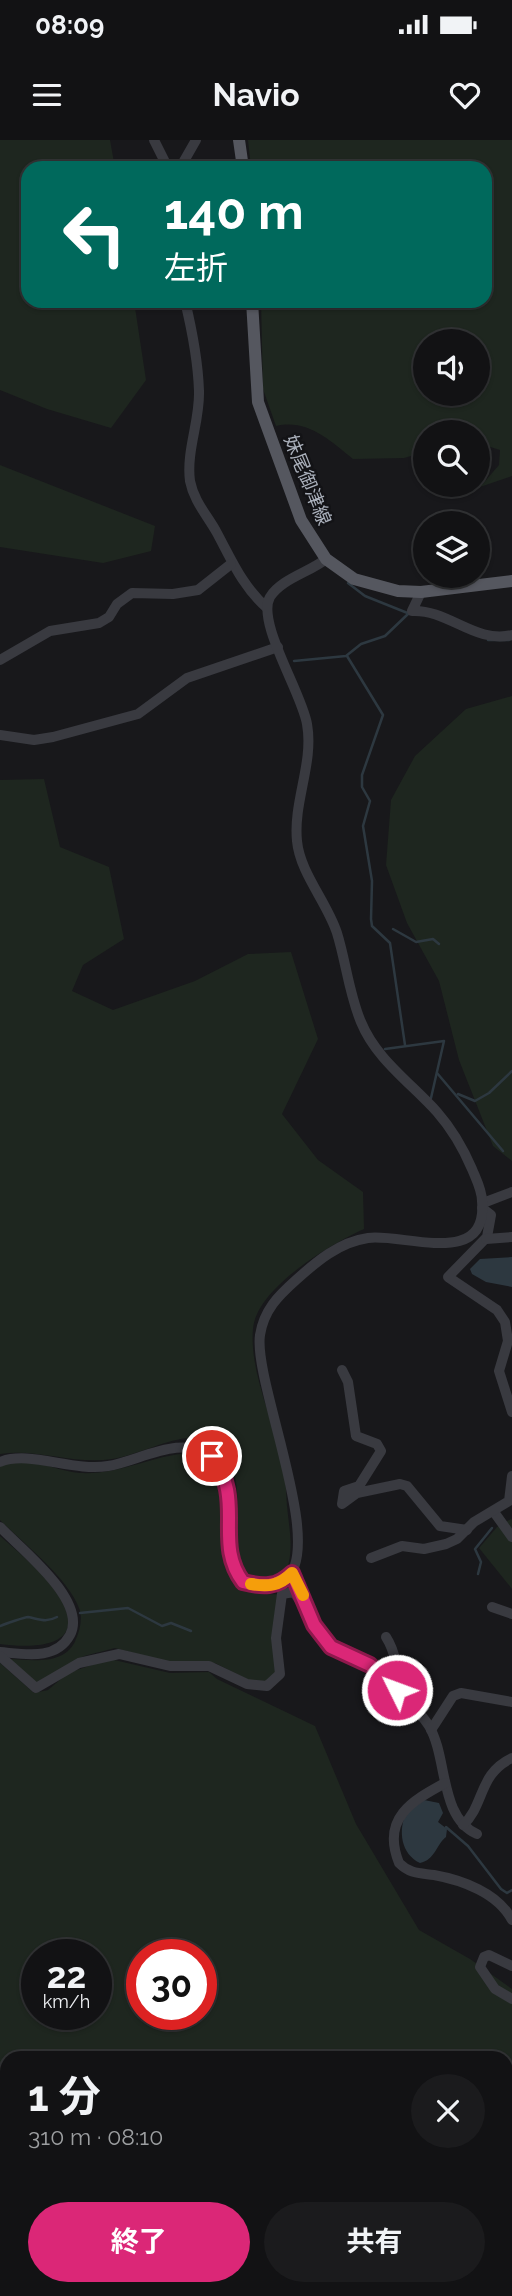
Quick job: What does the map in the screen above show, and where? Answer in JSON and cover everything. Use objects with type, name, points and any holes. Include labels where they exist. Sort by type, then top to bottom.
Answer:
[{"type":"main road","points":[[239,140],[242,161]]},
{"type":"main road","name":"妹尾御津線","points":[[252,308],[258,402],[301,520],[326,559],[370,585],[421,592],[512,581]]},
{"type":"street","points":[[154,140],[164,161]]},
{"type":"street","points":[[184,161],[196,140]]},
{"type":"street","points":[[188,308],[199,391],[190,460],[191,481],[196,500],[216,532],[231,564],[253,596],[267,608]]},
{"type":"street","points":[[0,1462],[18,1458],[80,1469],[127,1462],[167,1449],[192,1447],[212,1456],[223,1471],[229,1488],[230,1561],[243,1582],[272,1586],[284,1582],[292,1573],[297,1544],[293,1505],[259,1351],[260,1335],[268,1311],[307,1270],[340,1247],[372,1238],[454,1244],[469,1236],[479,1225],[483,1206],[478,1181],[453,1132],[383,1057],[360,1020],[337,933],[324,900],[304,865],[297,842],[309,749],[307,724],[300,696],[278,647],[267,608],[271,595],[281,586],[326,559]]},
{"type":"street","points":[[0,660],[50,631],[99,623],[109,617],[117,604],[132,593],[173,594],[198,590],[231,564]]},
{"type":"street","points":[[421,592],[412,611],[435,615],[486,637],[512,635]]},
{"type":"street","points":[[0,735],[34,740],[138,714],[187,678],[278,647]]},
{"type":"street","points":[[483,1206],[512,1192]]},
{"type":"street","points":[[483,1206],[491,1220],[485,1239],[448,1277],[497,1310],[505,1322],[508,1341],[499,1371],[512,1412]]},
{"type":"street","points":[[485,1239],[512,1237]]},
{"type":"street","points":[[342,1370],[348,1382],[356,1436],[377,1444],[381,1451],[359,1486],[344,1491],[341,1504],[357,1493],[400,1484],[407,1486],[440,1526],[467,1530]]},
{"type":"street","points":[[499,1518],[509,1501],[512,1476]]},
{"type":"street","points":[[371,1558],[402,1546],[435,1548],[457,1539],[474,1522],[499,1518]]},
{"type":"street","points":[[499,1518],[512,1537]]},
{"type":"street","points":[[0,1527],[63,1593],[72,1607],[74,1621],[62,1646],[49,1652],[33,1655],[0,1654]]},
{"type":"street","points":[[292,1573],[306,1600],[309,1615]]},
{"type":"street","points":[[0,1654],[36,1688],[79,1663],[118,1654],[170,1667],[209,1666],[247,1685],[267,1686],[276,1681],[280,1674],[276,1638],[282,1594],[294,1592],[303,1611],[309,1615],[331,1647],[370,1665],[419,1711],[431,1730],[445,1783],[463,1825],[477,1835]]},
{"type":"street","points":[[492,1607],[512,1614]]},
{"type":"street","points":[[386,1637],[391,1644],[398,1677],[397,1690]]},
{"type":"street","points":[[431,1730],[453,1696],[461,1693],[512,1702]]},
{"type":"street","points":[[463,1825],[472,1817],[480,1790],[492,1775],[512,1758]]},
{"type":"street","points":[[445,1783],[406,1805],[399,1814],[396,1832],[399,1863],[414,1873],[461,1882],[481,1890],[512,1920]]},
{"type":"street","points":[[512,1966],[489,1955],[484,1957],[480,1967],[495,1989],[512,1999]]},
{"type":"shaded area","points":[[0,140],[110,140],[114,161],[21,161],[21,308],[135,308],[146,380],[111,428],[47,409],[0,390]]},
{"type":"shaded area","points":[[248,140],[512,140],[512,476],[490,484],[490,475],[499,465],[500,450],[490,447],[490,420],[413,420],[413,455],[404,458],[353,459],[327,438],[308,428],[276,426],[263,389],[261,308],[492,308],[492,161],[250,161]]},
{"type":"shaded area","points":[[0,465],[155,526],[151,551],[103,563],[0,547]]},
{"type":"shaded area","points":[[512,696],[512,1161],[493,1146],[459,1060],[439,981],[407,923],[386,865],[391,800],[415,756],[466,709]]},
{"type":"shaded area","points":[[44,779],[60,847],[109,867],[124,939],[83,965],[72,991],[113,1010],[195,981],[248,954],[291,952],[318,1039],[282,1114],[318,1160],[363,1192],[364,1229],[315,1256],[281,1283],[257,1314],[253,1329],[258,1379],[284,1469],[290,1538],[287,1569],[271,1576],[244,1573],[238,1545],[236,1483],[233,1470],[224,1454],[205,1442],[194,1438],[182,1439],[121,1457],[98,1460],[28,1453],[0,1454],[0,780]]},
{"type":"shaded area","points":[[512,1257],[512,1287],[486,1282],[472,1274],[470,1269],[480,1259]]},
{"type":"shaded area","points":[[188,1453],[211,1468],[221,1489],[225,1560],[232,1579],[248,1591],[278,1594],[278,1672],[265,1684],[255,1683],[215,1663],[172,1663],[115,1648],[84,1656],[36,1684],[9,1659],[47,1660],[65,1654],[77,1635],[80,1612],[73,1597],[55,1573],[0,1520],[0,1467],[18,1461],[71,1472],[94,1473]]},
{"type":"shaded area","points":[[511,1519],[512,1589],[479,1548],[497,1527]]},
{"type":"shaded area","points":[[0,1536],[39,1571],[58,1595],[67,1612],[68,1625],[64,1635],[55,1641],[29,1646],[0,1644]]},
{"type":"shaded area","points":[[110,1659],[170,1673],[209,1672],[217,1679],[315,1726],[356,1824],[419,1930],[470,1959],[512,1989],[512,2051],[0,2051],[0,1663],[34,1693],[48,1690],[68,1673]]},
{"type":"shaded area","points":[[424,1800],[439,1803],[443,1813],[438,1822],[447,1829],[446,1837],[432,1856],[420,1863],[405,1848],[402,1827],[406,1813]]},
{"type":"waterway","points":[[348,583],[365,596],[410,614]]},
{"type":"waterway","points":[[294,661],[346,656],[361,644],[385,636],[408,614]]},
{"type":"waterway","points":[[488,640],[509,640]]},
{"type":"waterway","points":[[347,656],[383,715],[362,775],[362,787],[370,801],[363,826],[372,881],[372,926],[390,943],[405,1045]]},
{"type":"waterway","points":[[393,929],[416,942],[433,939],[439,944]]},
{"type":"waterway","points":[[385,1049],[444,1041],[431,1098]]},
{"type":"waterway","points":[[458,1094],[475,1101],[489,1093],[512,1071]]},
{"type":"waterway","points":[[437,1073],[503,1151]]},
{"type":"waterway","points":[[478,1574],[481,1562],[475,1549],[492,1528]]},
{"type":"waterway","points":[[80,1613],[128,1608],[162,1626],[171,1623],[191,1631]]},
{"type":"waterway","points":[[0,1626],[28,1617],[46,1620],[57,1617]]},
{"type":"waterway","points":[[446,1827],[468,1846],[501,1889],[507,1893],[512,1890]]},
{"type":"slow traffic","points":[[251,1584],[272,1586],[284,1582],[292,1573],[303,1595]]},
{"type":"route","points":[[212,1456],[223,1471],[229,1488],[229,1550],[235,1572],[243,1582],[272,1586],[284,1582],[292,1573],[306,1600],[308,1613],[321,1636],[331,1647],[354,1660],[370,1665],[397,1690]]}]
